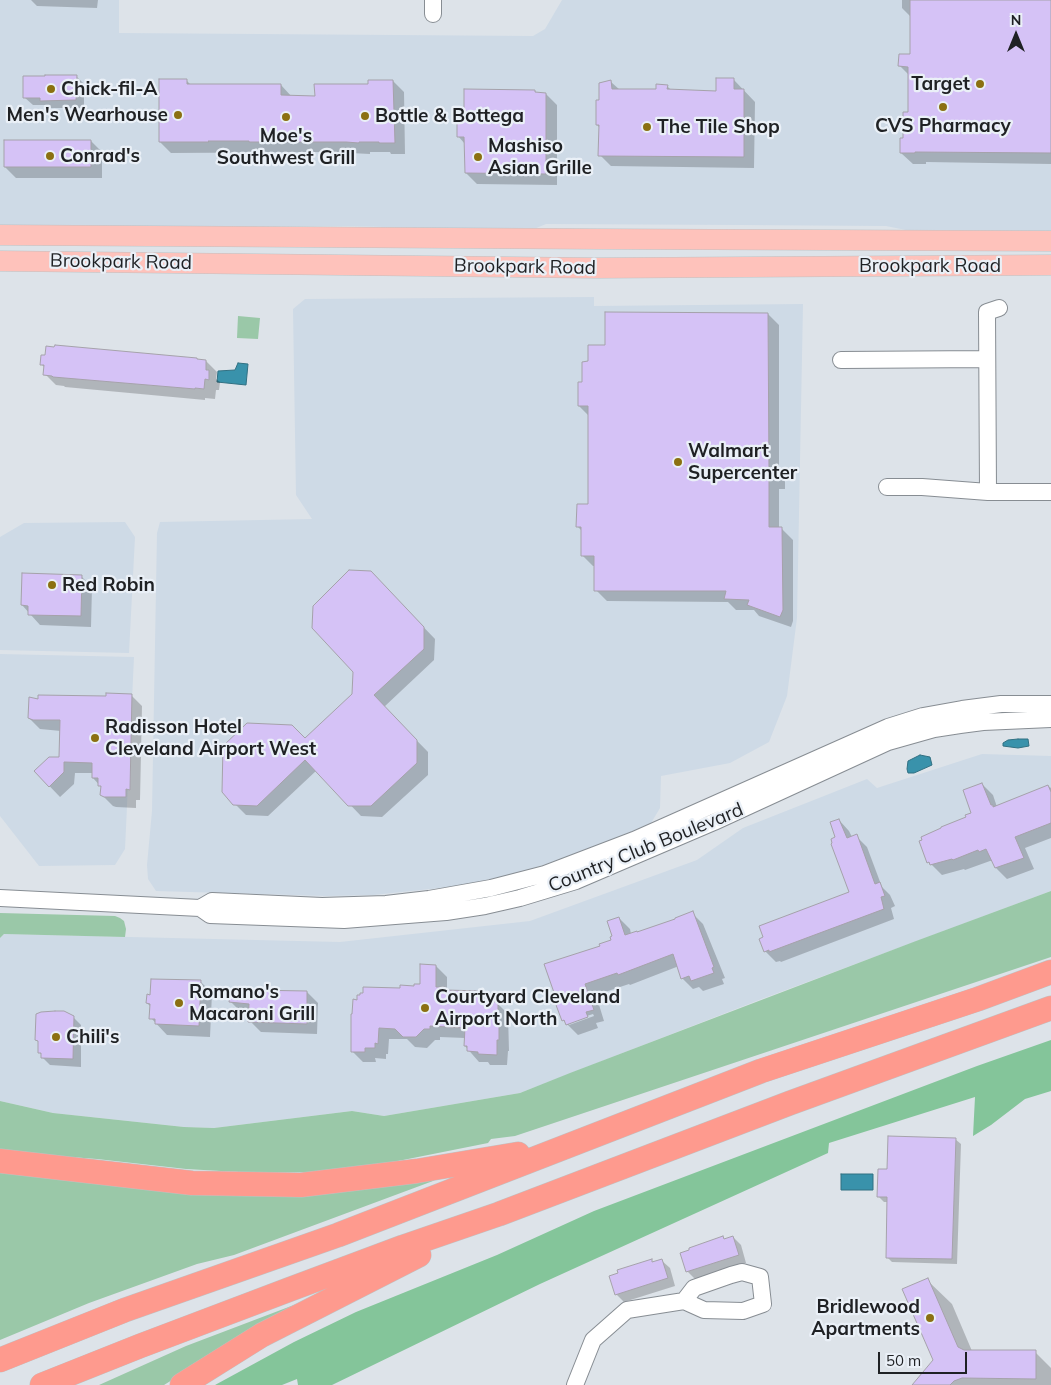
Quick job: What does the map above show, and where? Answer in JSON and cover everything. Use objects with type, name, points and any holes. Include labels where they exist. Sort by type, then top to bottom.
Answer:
[{"type":"highway","points":[[0,1360],[125,1310],[338,1235],[761,1071],[978,999],[1051,972]]},
{"type":"highway","points":[[42,1385],[288,1290],[499,1214],[781,1106],[1051,1008]]},
{"type":"highway","points":[[0,1161],[192,1183],[301,1185],[417,1171],[569,1145]]},
{"type":"highway","points":[[182,1385],[262,1335],[499,1214]]},
{"type":"main road","name":"Brookpark Road","points":[[0,234],[610,239],[1051,240]]},
{"type":"main road","name":"Brookpark Road","points":[[2,262],[596,268],[1051,266]]},
{"type":"street","points":[[988,492],[987,312],[999,308]]},
{"type":"street","points":[[841,360],[987,359]]},
{"type":"street","points":[[887,487],[922,487],[988,492],[1051,492]]},
{"type":"street","name":"Country Club Boulevard","points":[[200,908],[212,901],[322,906],[386,904],[429,899],[491,888],[545,874],[634,840],[888,727],[922,716],[962,709],[1001,704],[1051,704]]},
{"type":"street","name":"Country Club Boulevard","points":[[0,898],[200,908],[210,915],[344,920],[446,912],[485,906],[520,898],[591,874],[714,822],[888,742],[934,729],[960,725],[1006,720],[1051,719]]},
{"type":"street","points":[[575,1385],[593,1340],[627,1310],[684,1301]]},
{"type":"shaded area","points":[[0,0],[119,0],[119,33],[533,36],[545,29],[562,0],[1051,0],[1051,231],[916,232],[886,226],[546,224],[529,231],[349,226],[0,227]]},
{"type":"shaded area","points":[[594,297],[594,306],[803,304],[797,618],[787,696],[769,742],[730,763],[661,776],[660,808],[651,823],[586,851],[518,873],[459,886],[373,895],[326,896],[156,891],[148,879],[147,865],[152,811],[157,533],[160,522],[312,519],[296,495],[293,309],[305,299]]},
{"type":"shaded area","points":[[125,522],[135,537],[129,653],[0,650],[0,537],[24,523]]},
{"type":"shaded area","points":[[0,654],[134,657],[125,849],[115,865],[39,866],[0,816]]},
{"type":"shaded area","points":[[982,754],[1051,756],[1051,891],[759,1000],[520,1093],[384,1116],[352,1111],[214,1128],[184,1127],[53,1113],[0,1101],[0,938],[4,934],[340,942],[530,921],[697,860],[743,828],[867,779],[877,788]]},
{"type":"green space","points":[[238,316],[260,318],[258,339],[237,338]]},
{"type":"green space","points":[[1051,891],[1051,957],[515,1136],[491,1139],[488,1143],[378,1165],[314,1172],[256,1173],[186,1169],[0,1150],[0,1101],[53,1113],[184,1127],[214,1128],[352,1111],[384,1116],[520,1093]]},
{"type":"green space","points":[[0,913],[115,916],[124,921],[125,937],[4,934],[0,938]]},
{"type":"green space","points":[[1051,1040],[1051,1091],[1025,1099],[973,1136],[975,1097],[829,1143],[828,1153],[540,1284],[332,1385],[298,1385],[297,1379],[282,1385],[215,1385],[294,1342],[356,1312],[497,1255],[594,1211],[977,1066]]},
{"type":"green space","points":[[0,1168],[126,1183],[442,1173],[433,1181],[234,1255],[197,1264],[89,1303],[0,1340]]},
{"type":"green space","points":[[336,1289],[193,1367],[164,1385],[99,1385],[186,1346]]},
{"type":"water","points":[[238,363],[248,364],[246,385],[217,382],[218,371],[235,370]]},
{"type":"water","points":[[1028,739],[1029,746],[1018,748],[1003,746],[1003,743],[1008,740]]},
{"type":"water","points":[[920,755],[930,757],[932,765],[914,773],[908,773],[908,761]]},
{"type":"water","points":[[841,1174],[873,1174],[873,1190],[841,1190]]},
{"type":"building","name":"Target","points":[[910,0],[1051,0],[1051,153],[900,153],[900,138],[903,138],[903,112],[908,112],[908,67],[898,66],[899,54],[910,54]]},
{"type":"building","points":[[77,75],[76,100],[40,101],[40,98],[23,98],[23,76]]},
{"type":"building","points":[[716,78],[734,78],[734,89],[744,89],[744,157],[598,156],[599,125],[596,125],[596,100],[599,100],[599,83],[611,80],[612,89],[656,89],[656,84],[668,85],[667,89],[716,91]]},
{"type":"building","points":[[159,79],[187,79],[187,84],[281,84],[281,95],[315,96],[314,84],[368,84],[368,80],[393,80],[395,143],[159,142]]},
{"type":"building","points":[[464,89],[535,90],[535,92],[546,93],[546,174],[465,173],[464,137],[457,137],[457,112],[464,111]]},
{"type":"building","points":[[4,140],[91,140],[91,167],[4,167]]},
{"type":"building","name":"Walmart Supercenter","points":[[605,312],[768,313],[769,469],[774,469],[775,479],[769,479],[769,527],[782,527],[783,610],[780,617],[747,605],[749,600],[724,599],[726,591],[594,591],[594,556],[581,556],[581,527],[576,527],[577,504],[588,504],[588,406],[578,406],[578,382],[582,382],[582,362],[588,361],[588,345],[605,345]]},
{"type":"building","points":[[55,345],[206,360],[209,380],[205,379],[204,389],[195,389],[43,375],[44,365],[40,365],[41,355],[45,355],[46,346],[54,347]]},
{"type":"building","points":[[349,570],[371,571],[424,627],[424,649],[374,695],[417,740],[417,763],[371,806],[348,806],[305,760],[257,806],[233,805],[222,792],[223,746],[247,723],[292,725],[305,738],[352,694],[353,672],[312,628],[313,606]]},
{"type":"building","name":"Red Robin","points":[[22,573],[82,575],[81,616],[28,615],[28,606],[21,605]]},
{"type":"building","name":"Radisson Hotel Cleveland Airport West","points":[[106,693],[132,694],[130,790],[126,789],[126,797],[104,797],[100,795],[101,786],[98,786],[98,778],[92,778],[92,763],[64,762],[64,772],[49,787],[34,771],[49,757],[59,757],[60,720],[33,720],[28,718],[29,697],[38,699],[38,695],[106,696]]},
{"type":"building","points":[[982,783],[993,807],[1048,785],[1051,792],[1051,823],[1015,837],[1024,858],[995,868],[986,849],[979,852],[978,850],[953,860],[930,865],[929,862],[927,863],[919,841],[922,840],[921,837],[971,813],[963,790]]},
{"type":"building","points":[[839,819],[847,838],[857,834],[875,884],[880,882],[885,896],[881,897],[884,909],[769,952],[769,950],[764,952],[759,939],[763,937],[759,926],[849,892],[831,844],[831,839],[835,837],[830,822]]},
{"type":"building","points":[[693,911],[714,967],[712,968],[714,973],[691,981],[689,976],[681,979],[673,954],[618,975],[617,973],[585,984],[594,1010],[586,1012],[588,1017],[566,1025],[564,1020],[562,1021],[544,964],[600,946],[599,944],[611,940],[610,937],[612,936],[607,921],[619,917],[625,935],[675,919]]},
{"type":"building","name":"Courtyard Cleveland Airport North","points":[[420,964],[436,965],[436,987],[445,987],[445,990],[482,991],[482,1001],[498,1002],[499,1040],[497,1040],[497,1055],[478,1054],[478,1052],[467,1051],[467,1046],[464,1046],[465,1028],[430,1026],[430,1029],[424,1029],[416,1037],[403,1037],[395,1029],[379,1028],[378,1044],[375,1043],[375,1048],[365,1048],[365,1052],[351,1052],[353,999],[357,1000],[357,995],[363,993],[363,987],[400,988],[400,985],[414,986],[414,984],[420,984]]},
{"type":"building","points":[[151,979],[201,980],[199,1026],[155,1024],[155,1019],[149,1019],[150,1004],[146,1003],[147,994],[150,995]]},
{"type":"building","points":[[249,990],[307,991],[307,1024],[248,1022],[249,1004],[229,1002],[230,995],[249,995]]},
{"type":"building","points":[[64,1011],[74,1016],[73,1059],[41,1058],[41,1053],[38,1053],[38,1041],[35,1040],[36,1014]]},
{"type":"building","points":[[888,1136],[956,1138],[952,1259],[886,1258],[887,1197],[877,1197],[878,1169],[887,1169]]},
{"type":"building","points":[[723,1236],[724,1239],[733,1236],[739,1255],[686,1272],[680,1253]]},
{"type":"building","points":[[652,1259],[652,1262],[662,1259],[668,1278],[615,1295],[609,1276],[618,1273],[617,1270]]},
{"type":"building","name":"Bridlewood Apartments","points":[[928,1278],[958,1347],[964,1350],[1036,1350],[1036,1379],[962,1378],[950,1385],[912,1385],[933,1360],[902,1289]]},
{"type":"place","name":"Target","points":[[980,84]]},
{"type":"place","name":"Chick-fil-A","points":[[51,89]]},
{"type":"place","name":"CVS Pharmacy","points":[[943,107]]},
{"type":"place","name":"Men's Wearhouse","points":[[178,115]]},
{"type":"place","name":"Bottle & Bottega","points":[[365,116]]},
{"type":"place","name":"Moe's Southwest Grill","points":[[286,117]]},
{"type":"place","name":"The Tile Shop","points":[[647,127]]},
{"type":"place","name":"Conrad's","points":[[50,156]]},
{"type":"place","name":"Mashiso Asian Grille","points":[[478,157]]},
{"type":"place","name":"Walmart Supercenter","points":[[678,462]]},
{"type":"place","name":"Red Robin","points":[[52,585]]},
{"type":"place","name":"Radisson Hotel Cleveland Airport West","points":[[95,738]]},
{"type":"place","name":"Romano's Macaroni Grill","points":[[179,1003]]},
{"type":"place","name":"Courtyard Cleveland Airport North","points":[[425,1008]]},
{"type":"place","name":"Chili's","points":[[56,1037]]},
{"type":"place","name":"Bridlewood Apartments","points":[[930,1318]]}]
